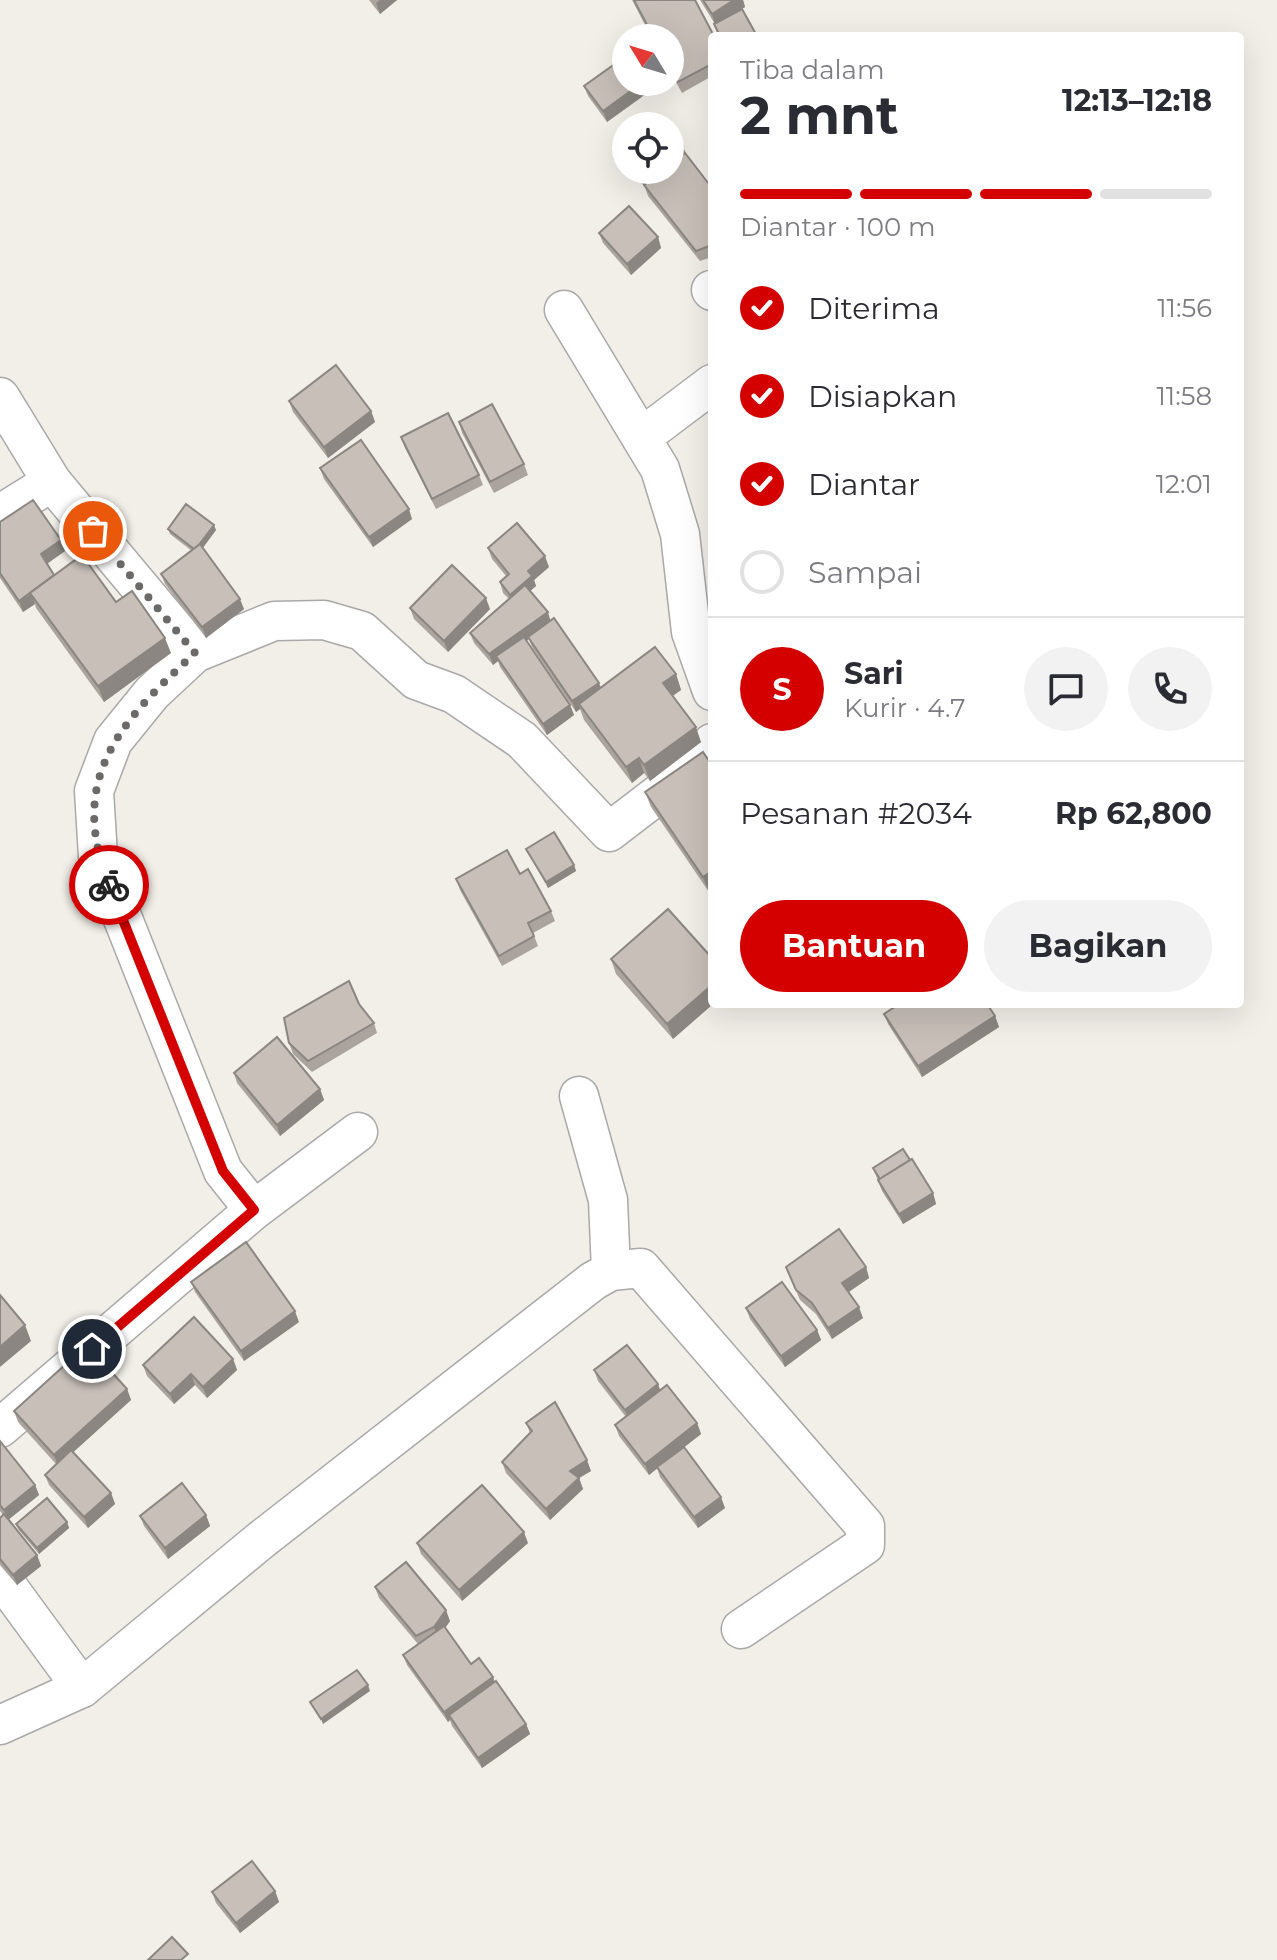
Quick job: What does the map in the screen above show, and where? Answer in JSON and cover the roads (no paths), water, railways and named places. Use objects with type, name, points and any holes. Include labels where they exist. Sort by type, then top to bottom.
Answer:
[{"type":"street","points":[[564,310],[643,436],[660,469],[680,534],[691,632],[708,680]]},
{"type":"street","points":[[643,436],[708,387]]},
{"type":"street","points":[[0,397],[52,482],[195,653]]},
{"type":"street","points":[[0,514],[52,482]]},
{"type":"street","points":[[254,1210],[223,1171],[98,856],[94,791],[113,741],[152,693],[195,653],[274,621],[324,620],[362,631],[416,680],[454,694],[522,740],[609,832],[703,760],[708,751]]},
{"type":"street","points":[[579,1096],[608,1200],[611,1271]]},
{"type":"street","points":[[0,1428],[254,1210],[358,1132]]},
{"type":"street","points":[[0,1725],[82,1688],[261,1540],[593,1281],[611,1271],[641,1268],[865,1526],[865,1545],[741,1629]]},
{"type":"street","points":[[0,1576],[82,1688]]}]
